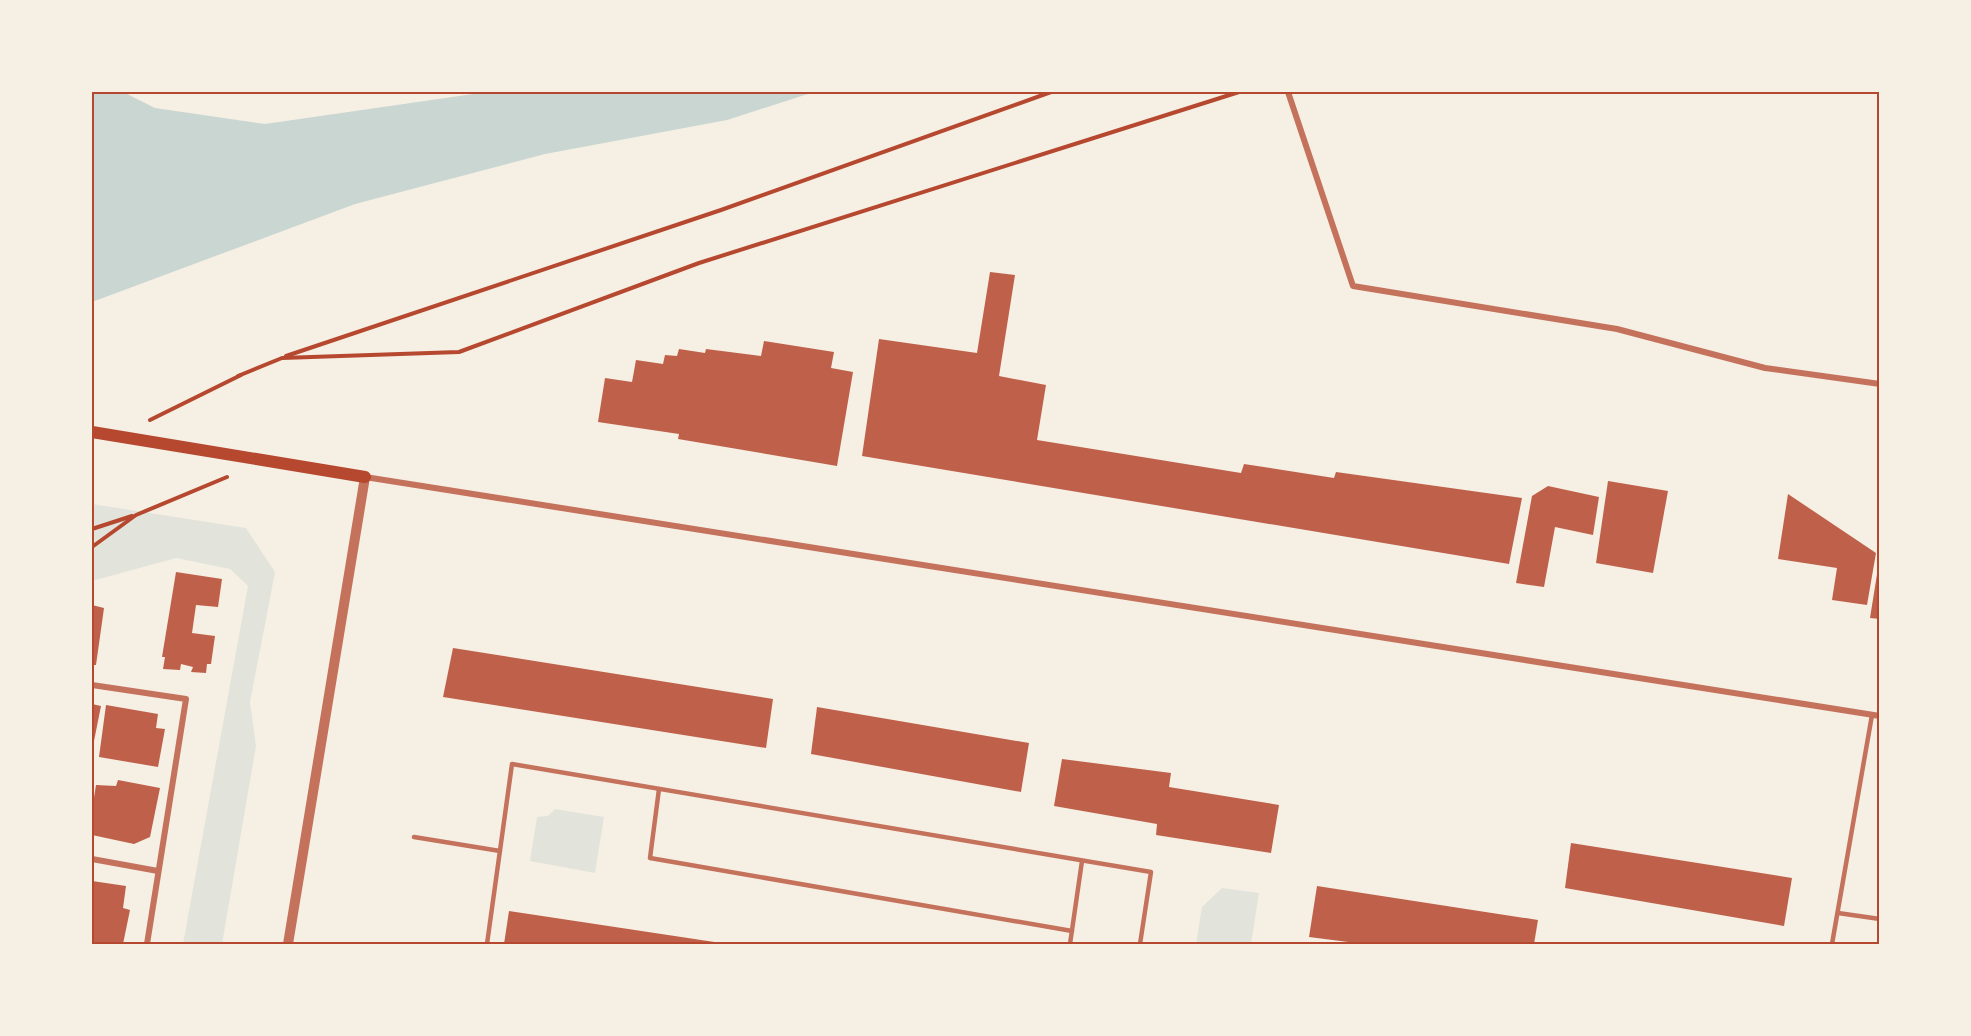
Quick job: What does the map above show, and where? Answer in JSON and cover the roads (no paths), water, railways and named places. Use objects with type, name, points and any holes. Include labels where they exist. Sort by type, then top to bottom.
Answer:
[{"type":"main road","points":[[92,432],[365,477]]},
{"type":"street","points":[[1288,92],[1353,286],[1617,329],[1765,368],[1880,384]]},
{"type":"street","points":[[288,945],[365,477],[1880,716]]},
{"type":"street","points":[[92,685],[186,699],[147,945]]},
{"type":"street","points":[[92,859],[158,871]]},
{"type":"lane","points":[[1832,945],[1872,715]]},
{"type":"lane","points":[[487,945],[512,764],[1151,872],[1140,945]]},
{"type":"lane","points":[[659,789],[650,858],[1072,931]]},
{"type":"lane","points":[[414,837],[500,851]]},
{"type":"lane","points":[[1070,945],[1083,861]]},
{"type":"lane","points":[[1838,913],[1880,919]]}]
